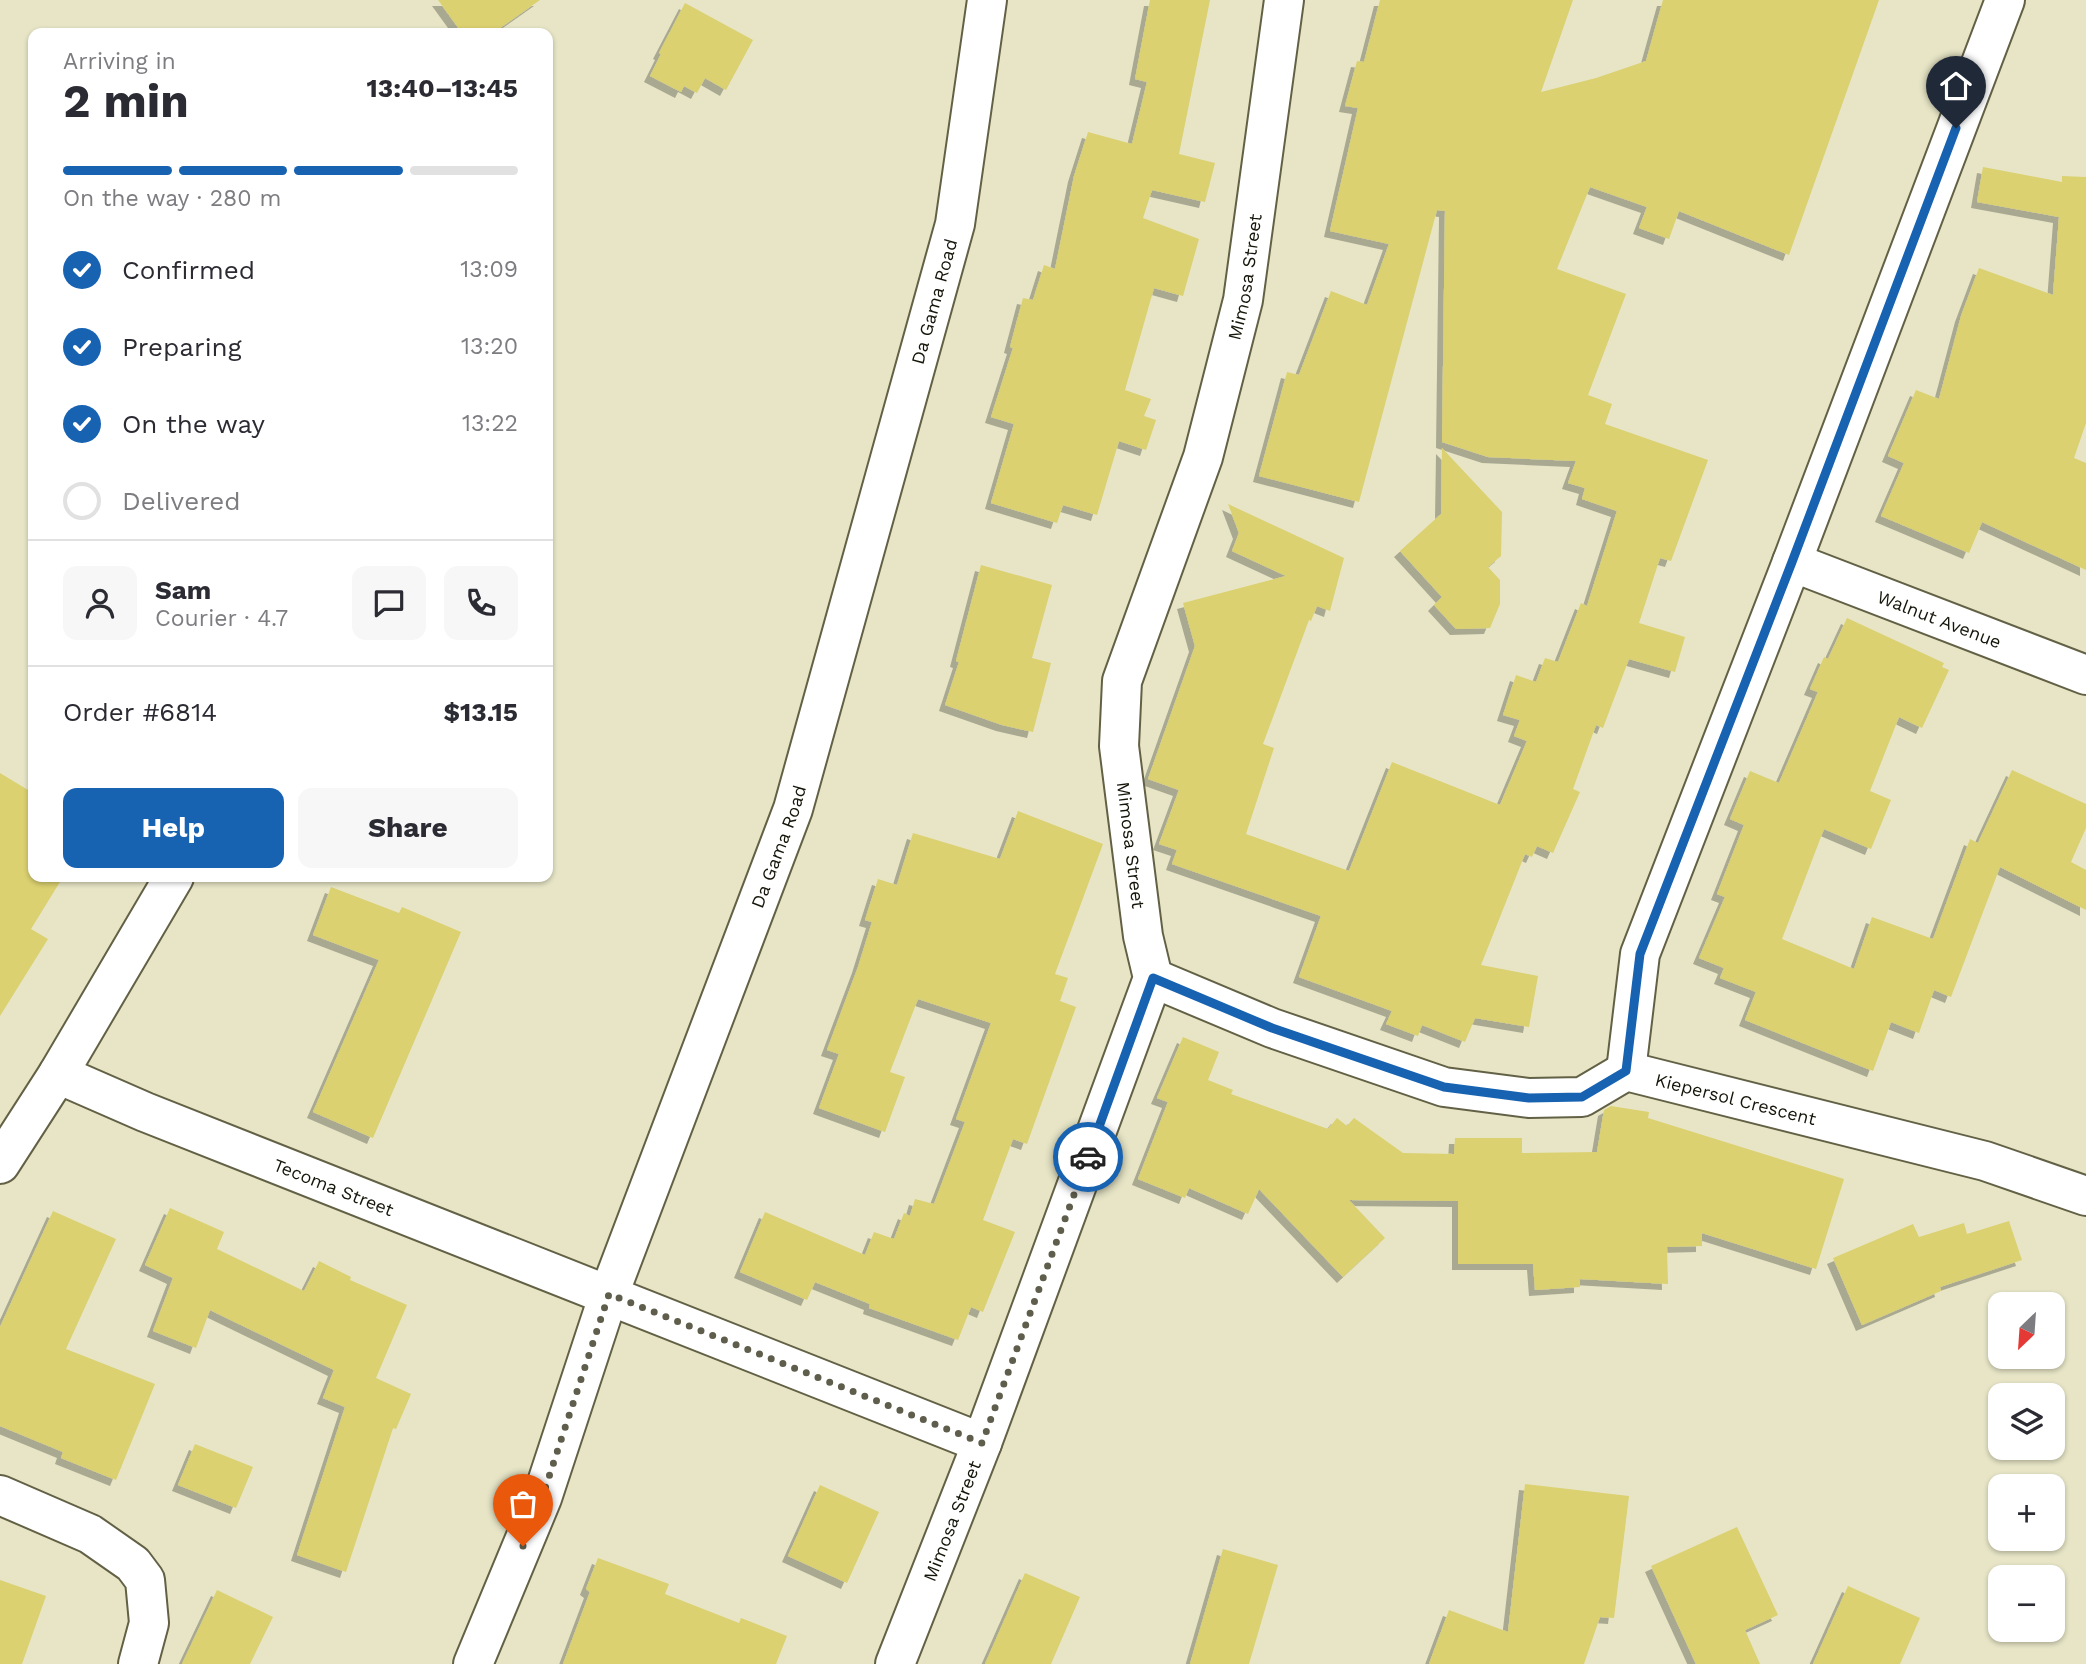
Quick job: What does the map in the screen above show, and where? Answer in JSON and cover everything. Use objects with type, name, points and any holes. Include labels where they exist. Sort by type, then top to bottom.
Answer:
[{"type":"street","name":"Da Gama Road","points":[[473,1664],[542,1498],[609,1294],[793,809],[955,225],[987,0]]},
{"type":"street","name":"Mimosa Street","points":[[895,1664],[982,1443],[1153,978],[1143,936],[1119,746],[1122,681],[1203,457],[1242,300],[1284,0]]},
{"type":"street","points":[[1153,978],[1272,1028],[1444,1087],[1529,1098],[1582,1097],[1626,1071],[1640,954],[2005,0]]},
{"type":"street","name":"Walnut Avenue","points":[[1792,562],[2086,675]]},
{"type":"street","points":[[0,1164],[58,1074],[171,882]]},
{"type":"street","name":"Kiepersol Crescent","points":[[1626,1071],[1986,1161],[2086,1196]]},
{"type":"street","name":"Tecoma Street","points":[[58,1074],[145,1112],[982,1443]]},
{"type":"street","points":[[0,1495],[90,1534],[133,1564],[145,1580],[149,1623],[138,1664]]},
{"type":"building","points":[[438,0],[540,0],[500,28],[458,28]]},
{"type":"building","points":[[1150,0],[1210,0],[1179,154],[1215,163],[1205,202],[1152,190],[1143,218],[1199,239],[1183,296],[1154,288],[1125,390],[1151,399],[1144,416],[1156,420],[1146,450],[1119,441],[1097,515],[1063,505],[1057,523],[991,503],[1014,424],[991,417],[1013,348],[1010,347],[1023,298],[1033,300],[1044,265],[1055,269],[1074,176],[1088,132],[1132,144],[1147,82],[1135,79]]},
{"type":"building","points":[[1380,0],[1573,0],[1541,92],[1596,78],[1646,61],[1663,0],[1879,0],[1789,255],[1679,211],[1669,239],[1639,228],[1647,207],[1590,187],[1557,269],[1626,294],[1588,395],[1612,404],[1605,424],[1708,460],[1671,561],[1660,558],[1639,623],[1685,637],[1675,672],[1629,659],[1603,728],[1596,725],[1573,789],[1580,792],[1553,853],[1537,846],[1532,857],[1525,854],[1481,965],[1538,976],[1529,1027],[1475,1018],[1465,1042],[1422,1025],[1418,1036],[1386,1024],[1392,1011],[1299,977],[1321,916],[1172,864],[1177,850],[1159,844],[1179,790],[1148,779],[1195,646],[1183,603],[1286,576],[1232,551],[1239,533],[1228,504],[1344,558],[1330,611],[1317,606],[1311,621],[1309,620],[1263,744],[1274,748],[1246,834],[1349,871],[1392,762],[1500,805],[1527,741],[1514,736],[1520,720],[1503,715],[1516,675],[1536,682],[1545,658],[1558,662],[1581,603],[1587,606],[1617,511],[1582,499],[1585,488],[1568,483],[1576,461],[1488,457],[1442,442],[1445,211],[1437,210],[1359,502],[1259,476],[1287,372],[1299,375],[1331,291],[1367,305],[1389,244],[1330,231],[1358,108],[1345,106],[1357,61],[1364,62]]},
{"type":"building","points":[[685,3],[753,40],[726,90],[705,78],[697,93],[684,86],[681,92],[650,76]]},
{"type":"building","points":[[1983,167],[2062,182],[2062,176],[2086,177],[2086,423],[2074,458],[2086,463],[2086,570],[1982,522],[1969,553],[1881,516],[1904,463],[1888,456],[1916,390],[1939,399],[1961,316],[1979,268],[2053,295],[2059,217],[1977,202]]},
{"type":"building","points":[[1442,448],[1502,512],[1501,556],[1488,567],[1500,580],[1500,604],[1490,628],[1456,629],[1434,605],[1442,597],[1400,551],[1441,514]]},
{"type":"building","points":[[981,565],[1052,585],[1032,658],[1051,663],[1033,732],[1002,725],[945,705],[959,662],[956,661]]},
{"type":"building","points":[[1847,618],[1944,663],[1942,667],[1949,670],[1922,728],[1899,717],[1870,791],[1891,800],[1871,849],[1824,829],[1782,939],[1854,969],[1872,917],[1933,939],[1970,839],[1978,843],[2012,770],[2086,804],[2086,828],[2071,862],[2086,870],[2086,910],[2000,867],[1951,997],[1934,990],[1919,1033],[1891,1022],[1873,1071],[1745,1020],[1756,992],[1720,978],[1724,968],[1699,958],[1725,897],[1717,894],[1744,825],[1730,819],[1750,771],[1779,783],[1818,692],[1810,689],[1824,657],[1828,659]]},
{"type":"building","points":[[0,773],[28,790],[28,882],[60,882],[31,929],[48,939],[0,1016]]},
{"type":"building","points":[[1018,811],[1103,844],[1055,974],[1068,978],[1060,1001],[1076,1007],[1027,1144],[1013,1139],[983,1220],[1015,1232],[983,1312],[971,1307],[958,1340],[869,1308],[870,1304],[815,1282],[807,1300],[740,1272],[765,1212],[865,1255],[874,1232],[894,1239],[904,1213],[910,1216],[915,1199],[934,1204],[965,1122],[956,1119],[991,1023],[918,999],[890,1072],[905,1077],[885,1132],[819,1108],[839,1054],[827,1050],[872,922],[865,920],[878,879],[897,885],[913,833],[1000,859]]},
{"type":"building","points":[[331,887],[399,913],[402,907],[461,932],[373,1138],[313,1112],[379,960],[313,935]]},
{"type":"building","points":[[1183,1037],[1219,1052],[1208,1080],[1233,1090],[1231,1094],[1328,1129],[1337,1118],[1347,1126],[1354,1118],[1403,1153],[1454,1154],[1455,1138],[1522,1138],[1522,1153],[1597,1152],[1604,1110],[1611,1106],[1649,1112],[1648,1118],[1844,1179],[1816,1269],[1702,1233],[1702,1246],[1667,1247],[1668,1284],[1580,1279],[1580,1287],[1535,1290],[1533,1264],[1458,1264],[1458,1201],[1349,1200],[1385,1238],[1343,1277],[1259,1189],[1248,1214],[1189,1188],[1185,1198],[1138,1179],[1168,1102],[1157,1098]]},
{"type":"building","points":[[170,1208],[224,1232],[217,1249],[304,1291],[319,1261],[351,1277],[350,1280],[407,1305],[376,1378],[411,1394],[396,1429],[393,1428],[346,1572],[297,1555],[345,1407],[323,1398],[334,1370],[210,1310],[196,1348],[153,1331],[173,1278],[145,1265]]},
{"type":"building","points":[[53,1211],[116,1239],[66,1349],[155,1384],[116,1480],[61,1458],[63,1452],[0,1426],[0,1327]]},
{"type":"building","points":[[2009,1221],[2022,1260],[1940,1287],[1941,1291],[1862,1325],[1833,1258],[1913,1224],[1919,1237],[1964,1223],[1967,1234]]},
{"type":"building","points":[[195,1444],[253,1467],[236,1508],[178,1485]]},
{"type":"building","points":[[1525,1484],[1629,1496],[1614,1618],[1600,1617],[1584,1664],[1429,1664],[1449,1610],[1508,1632]]},
{"type":"building","points":[[820,1485],[879,1512],[847,1583],[788,1556]]},
{"type":"building","points":[[1737,1527],[1778,1615],[1745,1630],[1760,1664],[1696,1664],[1651,1566]]},
{"type":"building","points":[[1223,1549],[1278,1565],[1249,1664],[1190,1664]]},
{"type":"building","points":[[598,1558],[669,1584],[665,1594],[739,1623],[741,1618],[787,1636],[776,1664],[563,1664],[590,1592],[586,1589]]},
{"type":"building","points":[[1025,1573],[1080,1597],[1051,1664],[985,1664]]},
{"type":"building","points":[[0,1580],[46,1596],[22,1664],[0,1664]]},
{"type":"building","points":[[1848,1586],[1920,1618],[1900,1664],[1813,1664]]},
{"type":"building","points":[[217,1590],[273,1617],[250,1664],[182,1664]]},
{"type":"way so far","points":[[523,1546],[542,1498],[609,1294],[982,1443],[1088,1157]]},
{"type":"route","points":[[1088,1157],[1153,978],[1272,1028],[1444,1087],[1529,1098],[1582,1097],[1626,1071],[1640,954],[1956,128]]}]
